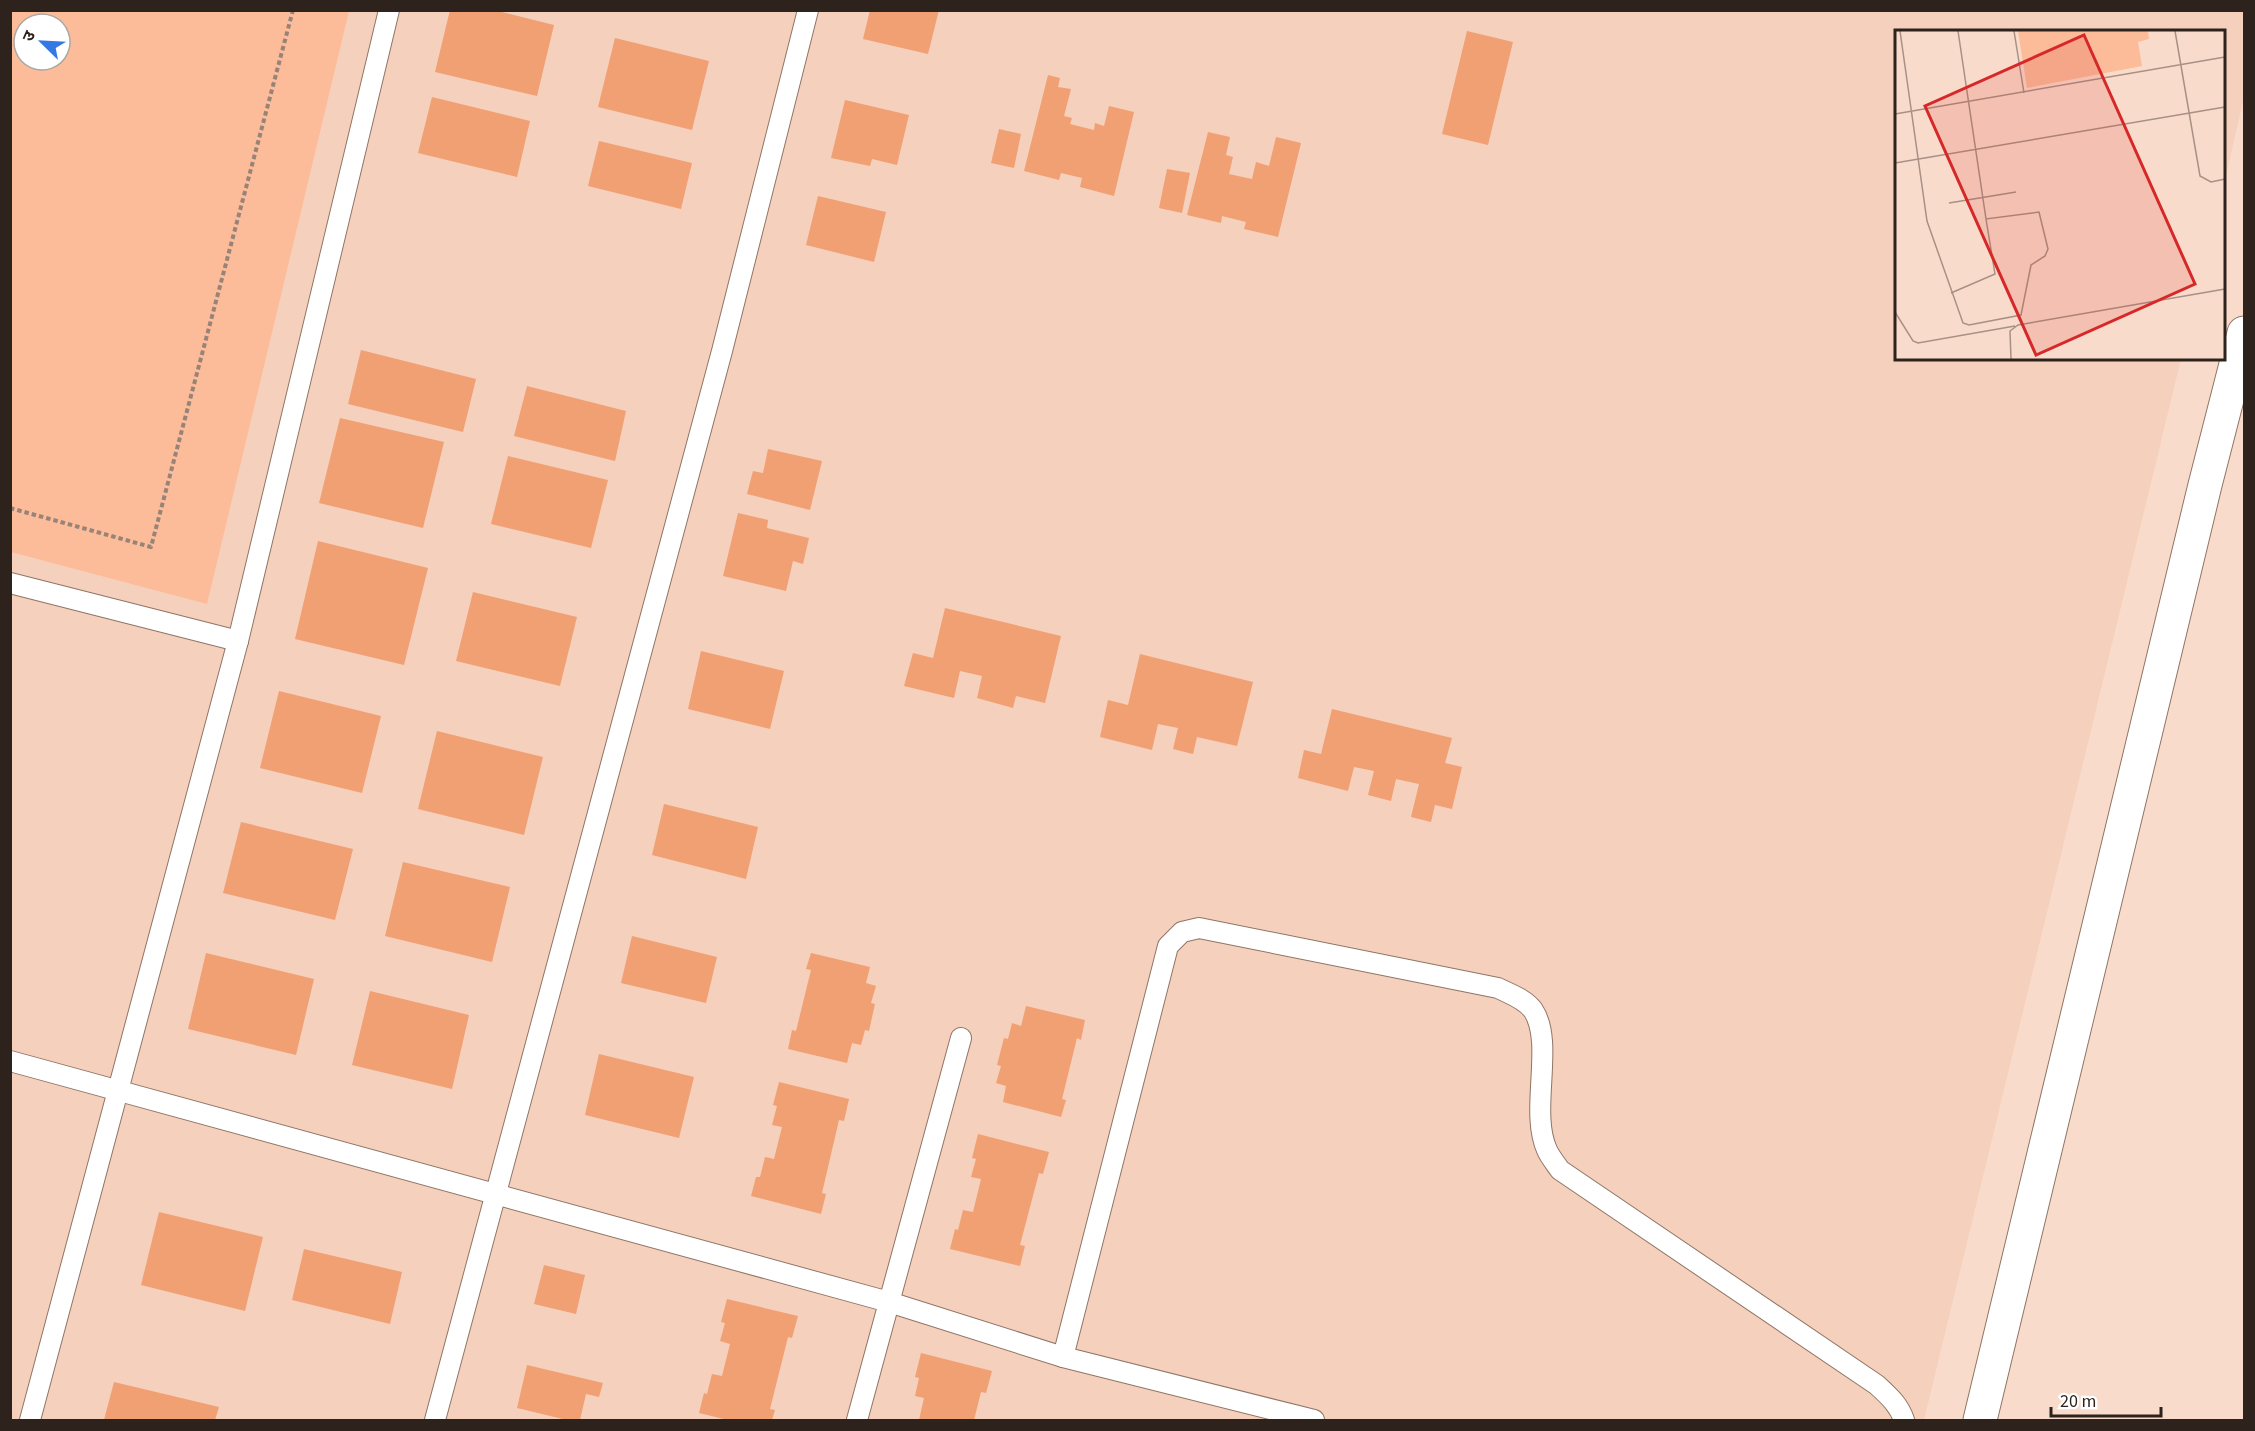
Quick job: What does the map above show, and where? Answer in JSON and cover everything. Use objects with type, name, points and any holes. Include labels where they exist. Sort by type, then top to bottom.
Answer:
[{"type":"street","points":[[1980,1420],[2205,485],[2244,333]]},
{"type":"lane","points":[[30,1420],[238,641],[389,10]]},
{"type":"lane","points":[[435,1420],[722,351],[808,10]]},
{"type":"lane","points":[[10,583],[238,641]]},
{"type":"lane","points":[[1063,1357],[1168,946],[1182,932],[1199,928],[1498,988],[1523,1000],[1533,1010],[1542,1032],[1540,1121],[1547,1150],[1560,1170],[1877,1385],[1891,1398],[1904,1420]]},
{"type":"lane","points":[[857,1420],[961,1038]]},
{"type":"lane","points":[[10,1061],[889,1302],[1063,1357],[1314,1420]]},
{"type":"path","points":[[10,508],[151,547],[293,10]]},
{"type":"shaded area","points":[[10,11],[2244,11],[2244,97],[2225,180],[2225,30],[1895,30],[1895,360],[2181,360],[1924,1420],[11,1420]]},
{"type":"shaded area","points":[[10,11],[349,11],[207,604],[11,552]]},
{"type":"building","points":[[450,10],[494,10],[554,25],[537,96],[435,72]]},
{"type":"building","points":[[870,10],[939,10],[928,54],[863,39]]},
{"type":"building","points":[[1467,31],[1513,42],[1488,145],[1442,134]]},
{"type":"building","points":[[615,38],[709,61],[692,130],[598,107]]},
{"type":"building","points":[[1048,75],[1060,78],[1058,87],[1071,89],[1064,116],[1072,118],[1070,124],[1094,130],[1095,123],[1104,126],[1109,106],[1134,112],[1114,196],[1080,187],[1082,178],[1061,173],[1059,180],[1024,171]]},
{"type":"building","points":[[432,97],[530,121],[517,177],[418,153]]},
{"type":"building","points":[[845,100],[909,115],[897,165],[872,159],[870,166],[831,158]]},
{"type":"building","points":[[999,129],[1021,134],[1014,168],[991,163]]},
{"type":"building","points":[[1208,132],[1230,137],[1226,155],[1233,157],[1229,174],[1252,179],[1256,162],[1269,166],[1276,137],[1301,143],[1278,237],[1244,229],[1246,222],[1222,216],[1221,223],[1187,215]]},
{"type":"building","points":[[599,141],[692,163],[681,209],[588,186]]},
{"type":"building","points":[[1167,169],[1190,173],[1182,213],[1159,208]]},
{"type":"building","points":[[818,196],[886,212],[874,262],[806,245]]},
{"type":"building","points":[[361,350],[476,379],[463,432],[348,404]]},
{"type":"building","points":[[527,386],[626,411],[615,461],[514,436]]},
{"type":"building","points":[[340,418],[444,442],[423,528],[319,503]]},
{"type":"building","points":[[768,449],[822,461],[810,510],[747,494],[753,471],[763,473]]},
{"type":"building","points":[[508,456],[608,480],[591,548],[491,524]]},
{"type":"building","points":[[738,513],[768,520],[767,528],[809,538],[803,564],[793,561],[786,591],[723,576]]},
{"type":"building","points":[[318,541],[428,568],[404,665],[295,639]]},
{"type":"building","points":[[473,592],[577,617],[560,686],[456,661]]},
{"type":"building","points":[[945,608],[1061,636],[1045,703],[1016,696],[1013,708],[977,698],[982,676],[960,671],[954,698],[904,686],[913,653],[933,658]]},
{"type":"building","points":[[701,651],[784,671],[770,729],[688,709]]},
{"type":"building","points":[[1140,654],[1253,682],[1237,746],[1197,737],[1193,754],[1173,749],[1178,728],[1158,724],[1152,750],[1100,737],[1108,700],[1128,705]]},
{"type":"building","points":[[279,691],[381,716],[362,793],[260,768]]},
{"type":"building","points":[[1332,709],[1452,738],[1445,763],[1462,767],[1452,809],[1435,805],[1431,822],[1411,817],[1419,784],[1396,779],[1391,801],[1368,795],[1374,771],[1354,767],[1348,791],[1298,778],[1304,750],[1321,754]]},
{"type":"building","points":[[437,731],[543,757],[524,835],[418,809]]},
{"type":"building","points":[[664,804],[758,827],[746,879],[652,855]]},
{"type":"building","points":[[241,822],[353,849],[335,920],[223,893]]},
{"type":"building","points":[[403,862],[510,887],[492,962],[385,936]]},
{"type":"building","points":[[632,936],[717,957],[706,1003],[621,983]]},
{"type":"building","points":[[206,953],[314,979],[296,1055],[188,1029]]},
{"type":"building","points":[[811,953],[870,967],[866,983],[876,986],[871,1003],[875,1004],[869,1031],[865,1030],[861,1045],[852,1043],[847,1063],[788,1049],[792,1030],[796,1031],[811,970],[806,969]]},
{"type":"building","points":[[370,991],[469,1015],[452,1089],[352,1065]]},
{"type":"building","points":[[1026,1006],[1085,1020],[1081,1040],[1077,1038],[1062,1099],[1066,1100],[1061,1117],[1003,1102],[1006,1086],[996,1083],[1001,1066],[997,1065],[1004,1038],[1008,1039],[1012,1023],[1021,1026]]},
{"type":"building","points":[[599,1054],[694,1077],[679,1138],[585,1115]]},
{"type":"building","points":[[779,1082],[849,1099],[844,1121],[839,1120],[822,1193],[826,1194],[821,1214],[751,1196],[756,1177],[760,1177],[765,1157],[774,1159],[782,1127],[772,1125],[777,1106],[773,1105]]},
{"type":"building","points":[[978,1134],[1049,1152],[1043,1174],[1039,1173],[1020,1245],[1025,1246],[1020,1266],[950,1249],[963,1210],[973,1212],[981,1179],[971,1177],[976,1159],[972,1158]]},
{"type":"building","points":[[159,1212],[263,1237],[245,1311],[141,1285]]},
{"type":"building","points":[[304,1249],[402,1272],[390,1324],[292,1300]]},
{"type":"building","points":[[544,1265],[585,1275],[576,1314],[534,1304]]},
{"type":"building","points":[[727,1299],[798,1316],[792,1338],[788,1337],[770,1409],[775,1410],[772,1420],[728,1420],[699,1413],[712,1374],[722,1376],[730,1344],[720,1341],[725,1323],[721,1322]]},
{"type":"building","points":[[921,1353],[992,1371],[986,1393],[981,1392],[974,1420],[919,1420],[924,1398],[915,1396],[919,1378],[915,1377]]},
{"type":"building","points":[[527,1365],[603,1383],[599,1397],[586,1394],[580,1420],[567,1420],[517,1408]]},
{"type":"building","points":[[114,1382],[219,1407],[215,1420],[104,1420]]}]
